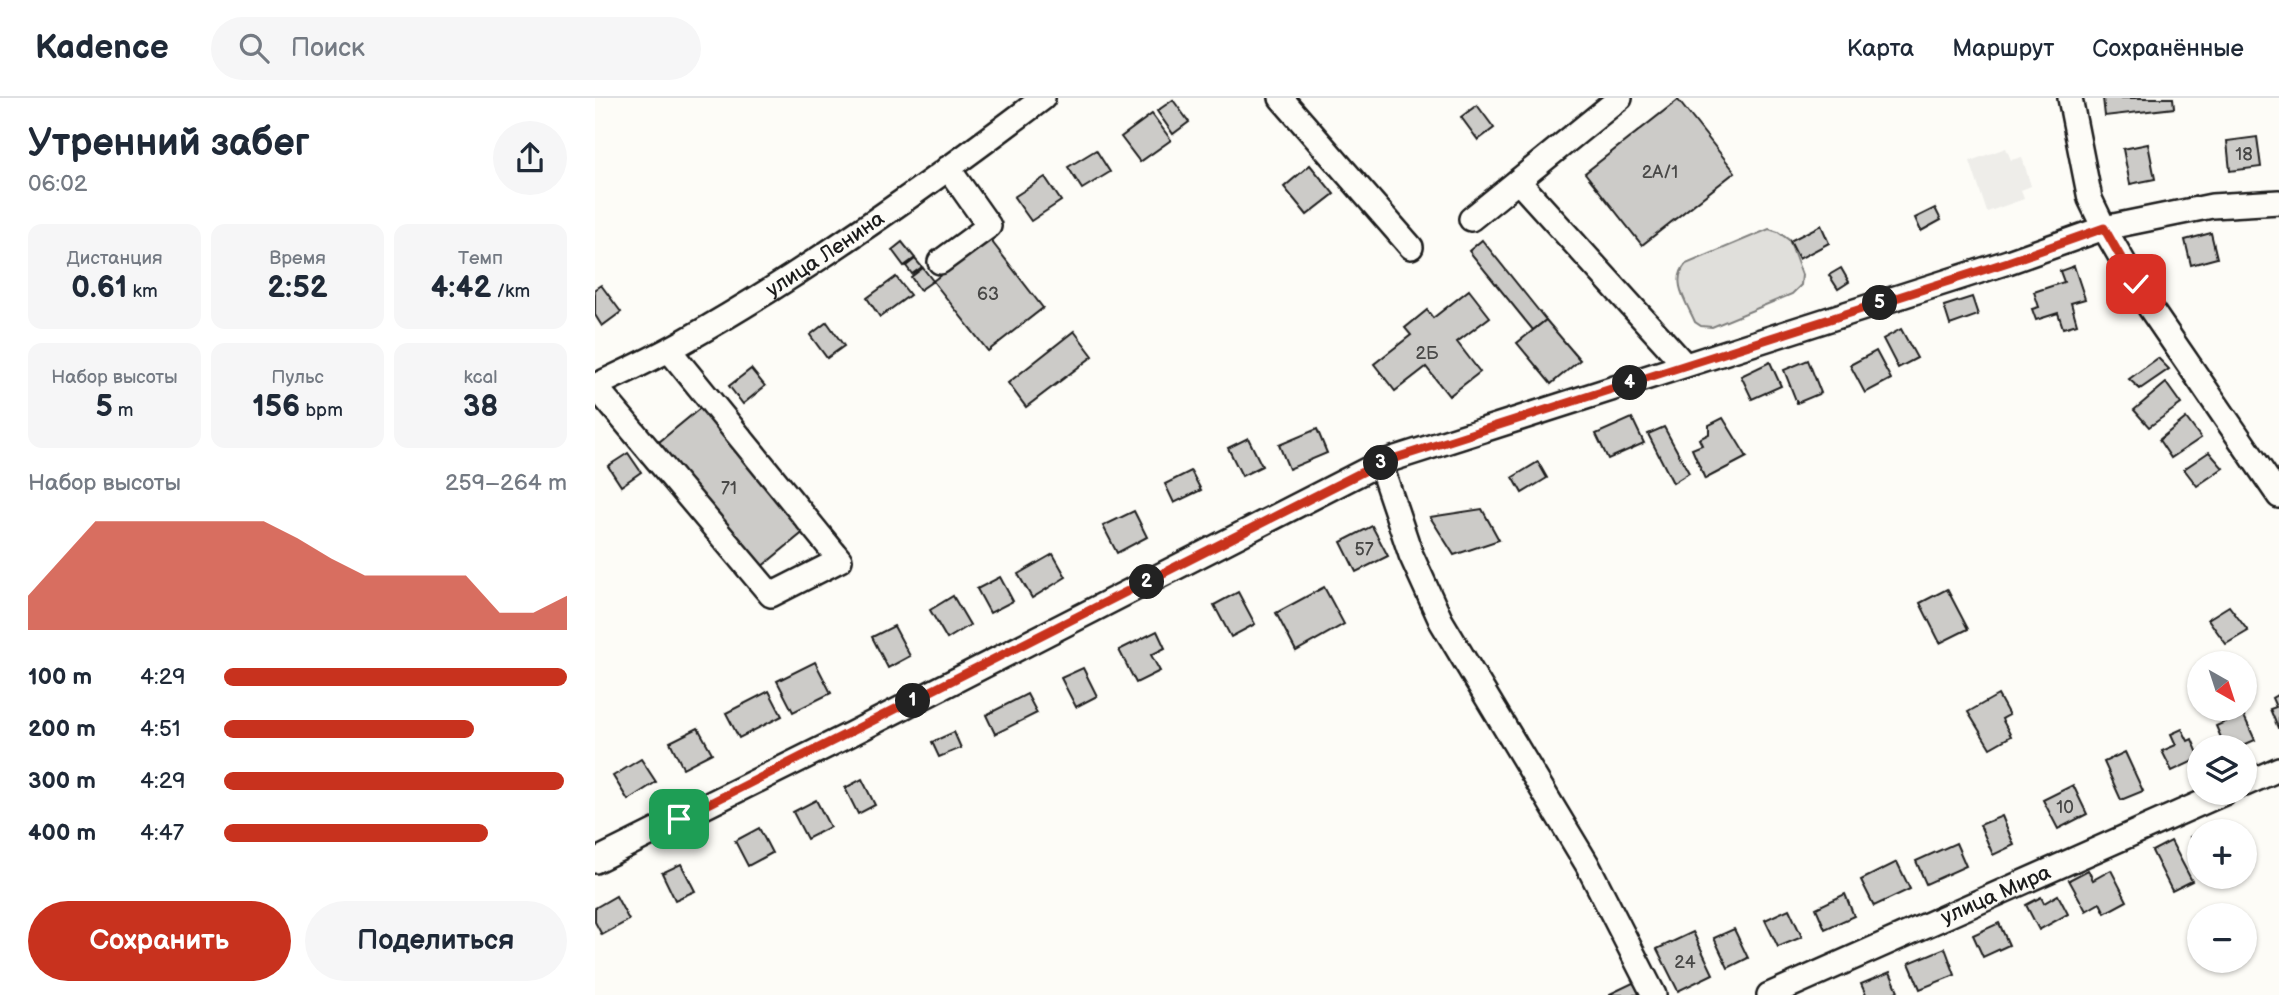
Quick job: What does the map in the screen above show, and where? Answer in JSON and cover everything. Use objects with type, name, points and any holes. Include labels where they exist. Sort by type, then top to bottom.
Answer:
[{"type":"street","name":"улица Ленина","points":[[595,386],[669,350],[823,254],[948,168],[1042,98]]},
{"type":"street","points":[[1280,98],[1411,247]]},
{"type":"street","points":[[1471,219],[1619,98]]},
{"type":"street","points":[[2070,98],[2090,199],[2104,228],[2150,308],[2279,496]]},
{"type":"street","points":[[940,262],[989,226],[948,168]]},
{"type":"street","points":[[1518,181],[1685,365]]},
{"type":"street","points":[[595,860],[847,736],[1380,463],[2008,262],[2104,228],[2212,206],[2279,202]]},
{"type":"street","points":[[595,386],[771,596],[840,560],[669,350]]},
{"type":"street","points":[[1380,463],[1412,555],[1441,621],[1587,864],[1654,995]]},
{"type":"street","points":[[2257,778],[2279,769]]},
{"type":"street","name":"улица Мира","points":[[1769,995],[2197,805]]},
{"type":"shaded area","points":[[2006,148],[2011,160],[2022,157],[2031,186],[2021,190],[2024,199],[1987,212],[1970,161]]},
{"type":"shaded area","points":[[1769,229],[1789,240],[1802,275],[1801,285],[1792,294],[1712,327],[1701,326],[1695,322],[1680,285],[1681,271],[1686,264]]},
{"type":"building","points":[[2103,98],[2173,98],[2174,108],[2105,116]]},
{"type":"building","points":[[1173,100],[1189,122],[1173,134],[1157,111]]},
{"type":"building","points":[[1678,100],[1735,172],[1642,245],[1585,173]]},
{"type":"building","points":[[1477,105],[1494,128],[1478,140],[1461,117]]},
{"type":"building","points":[[1152,114],[1171,140],[1140,162],[1121,137]]},
{"type":"building","points":[[2257,137],[2261,167],[2230,171],[2227,141]]},
{"type":"building","points":[[2148,144],[2155,179],[2130,184],[2123,149]]},
{"type":"building","points":[[1096,150],[1110,172],[1082,189],[1068,167]]},
{"type":"building","points":[[1310,165],[1334,194],[1307,215],[1284,187]]},
{"type":"building","points":[[1045,177],[1061,201],[1031,221],[1014,197]]},
{"type":"building","points":[[1935,208],[1941,220],[1921,231],[1915,218]]},
{"type":"building","points":[[1821,225],[1829,243],[1799,259],[1790,241]]},
{"type":"building","points":[[2211,233],[2217,258],[2191,265],[2185,240]]},
{"type":"building","points":[[989,238],[1043,308],[988,351],[933,281]]},
{"type":"building","points":[[1482,240],[1546,320],[1533,330],[1469,251]]},
{"type":"building","points":[[902,242],[915,258],[904,266],[892,250]]},
{"type":"building","points":[[915,259],[922,267],[912,274],[906,266]]},
{"type":"building","points":[[2074,266],[2085,299],[2071,303],[2077,324],[2063,328],[2058,313],[2036,320],[2032,309],[2039,307],[2034,292],[2064,282],[2060,271]]},
{"type":"building","points":[[923,268],[933,281],[920,290],[911,277]]},
{"type":"building","points":[[1841,268],[1849,282],[1838,289],[1829,275]]},
{"type":"building","points":[[896,277],[910,295],[880,317],[867,298]]},
{"type":"building","points":[[601,285],[621,312],[602,326],[595,315],[595,289]]},
{"type":"building","points":[[1469,290],[1490,317],[1457,342],[1480,372],[1449,396],[1426,367],[1395,391],[1374,364],[1411,335],[1405,328],[1427,310],[1433,318]]},
{"type":"building","points":[[1972,297],[1978,315],[1950,325],[1944,306]]},
{"type":"building","points":[[1546,320],[1580,360],[1551,384],[1517,343]]},
{"type":"building","points":[[827,322],[844,346],[827,358],[810,335]]},
{"type":"building","points":[[1901,329],[1917,358],[1898,368],[1883,339]]},
{"type":"building","points":[[1074,331],[1093,356],[1026,407],[1008,383]]},
{"type":"building","points":[[1876,351],[1891,379],[1865,393],[1850,365]]},
{"type":"building","points":[[2158,358],[2169,369],[2140,389],[2129,379]]},
{"type":"building","points":[[1808,360],[1821,393],[1797,403],[1784,370]]},
{"type":"building","points":[[1770,362],[1781,386],[1752,399],[1741,376]]},
{"type":"building","points":[[751,369],[765,386],[743,404],[729,386]]},
{"type":"building","points":[[2166,383],[2181,404],[2149,427],[2134,410]]},
{"type":"building","points":[[704,405],[806,530],[755,572],[653,447]]},
{"type":"building","points":[[1632,418],[1644,443],[1608,459],[1596,434]]},
{"type":"building","points":[[1723,418],[1747,457],[1705,479],[1692,449],[1702,445],[1699,439],[1709,434],[1709,425]]},
{"type":"building","points":[[2186,418],[2201,438],[2171,458],[2159,440]]},
{"type":"building","points":[[1664,427],[1689,473],[1673,483],[1648,434]]},
{"type":"building","points":[[1317,429],[1327,453],[1289,469],[1279,445]]},
{"type":"building","points":[[1248,438],[1262,466],[1242,476],[1228,448]]},
{"type":"building","points":[[2209,452],[2223,468],[2197,486],[2184,469]]},
{"type":"building","points":[[628,453],[641,472],[621,486],[608,466]]},
{"type":"building","points":[[1538,462],[1547,478],[1522,493],[1513,477]]},
{"type":"building","points":[[1191,471],[1201,490],[1174,503],[1165,484]]},
{"type":"building","points":[[1482,509],[1499,540],[1454,555],[1430,517]]},
{"type":"building","points":[[1134,511],[1147,537],[1117,553],[1103,526]]},
{"type":"building","points":[[1372,526],[1388,556],[1356,572],[1341,542]]},
{"type":"building","points":[[1053,554],[1066,577],[1032,598],[1018,574]]},
{"type":"building","points":[[1000,577],[1013,601],[990,613],[977,589]]},
{"type":"building","points":[[1324,587],[1344,624],[1296,651],[1276,613]]},
{"type":"building","points":[[1947,589],[1968,629],[1940,643],[1920,603]]},
{"type":"building","points":[[1238,592],[1255,624],[1231,637],[1214,605]]},
{"type":"building","points":[[953,596],[970,625],[947,639],[930,610]]},
{"type":"building","points":[[2229,606],[2248,631],[2226,644],[2208,619]]},
{"type":"building","points":[[894,626],[910,656],[888,668],[872,637]]},
{"type":"building","points":[[1157,631],[1165,648],[1151,655],[1160,671],[1136,683],[1119,650]]},
{"type":"building","points":[[815,662],[831,693],[793,712],[777,681]]},
{"type":"building","points":[[1083,668],[1097,696],[1076,707],[1061,678]]},
{"type":"building","points":[[769,691],[782,716],[739,738],[726,713]]},
{"type":"building","points":[[1027,694],[1037,713],[995,734],[986,715]]},
{"type":"building","points":[[2279,694],[2278,728],[2270,709],[2276,707],[2272,698]]},
{"type":"building","points":[[1998,695],[2009,715],[2002,719],[2011,736],[1990,748],[1968,712]]},
{"type":"building","points":[[2227,721],[2246,721],[2253,735],[2220,735],[2216,726]]},
{"type":"building","points":[[698,728],[712,753],[683,768],[670,742]]},
{"type":"building","points":[[2182,729],[2187,739],[2187,764],[2172,771],[2162,751],[2176,745],[2171,734]]},
{"type":"building","points":[[954,732],[961,748],[939,757],[932,742]]},
{"type":"building","points":[[2125,752],[2143,791],[2121,800],[2104,762]]},
{"type":"building","points":[[641,759],[656,782],[628,800],[613,776]]},
{"type":"building","points":[[862,779],[875,805],[858,814],[845,788]]},
{"type":"building","points":[[2073,785],[2087,814],[2058,829],[2043,800]]},
{"type":"building","points":[[816,800],[830,827],[807,839],[793,812]]},
{"type":"building","points":[[2002,816],[2014,845],[1993,855],[1980,825]]},
{"type":"building","points":[[759,828],[772,853],[748,866],[735,841]]},
{"type":"building","points":[[2171,841],[2187,871],[2187,884],[2172,891],[2152,851]]},
{"type":"building","points":[[1956,843],[1966,866],[1926,884],[1916,861]]},
{"type":"building","points":[[1897,862],[1910,889],[1874,906],[1861,880]]},
{"type":"building","points":[[681,864],[695,891],[675,900],[662,873]]},
{"type":"building","points":[[2088,870],[2093,880],[2111,870],[2127,901],[2105,913],[2100,903],[2086,911],[2069,880]]},
{"type":"building","points":[[1845,894],[1854,916],[1825,929],[1816,908]]},
{"type":"building","points":[[2058,895],[2068,914],[2039,930],[2026,905],[2041,897],[2044,903]]},
{"type":"building","points":[[616,896],[629,920],[602,935],[595,922],[595,908]]},
{"type":"building","points":[[1789,909],[1802,937],[1778,947],[1765,920]]},
{"type":"building","points":[[1999,923],[2009,945],[1983,957],[1973,935]]},
{"type":"building","points":[[1734,929],[1748,958],[1728,968],[1714,938]]},
{"type":"building","points":[[1693,932],[1713,974],[1678,991],[1657,949]]},
{"type":"building","points":[[1945,948],[1955,975],[1920,989],[1909,963]]},
{"type":"building","points":[[1890,972],[1898,991],[1890,995],[1866,995],[1861,984]]},
{"type":"building","points":[[1639,980],[1647,995],[1610,995],[1610,994]]},
{"type":"route","points":[[679,819],[1380,463],[2008,262],[2104,228],[2136,284]]}]
